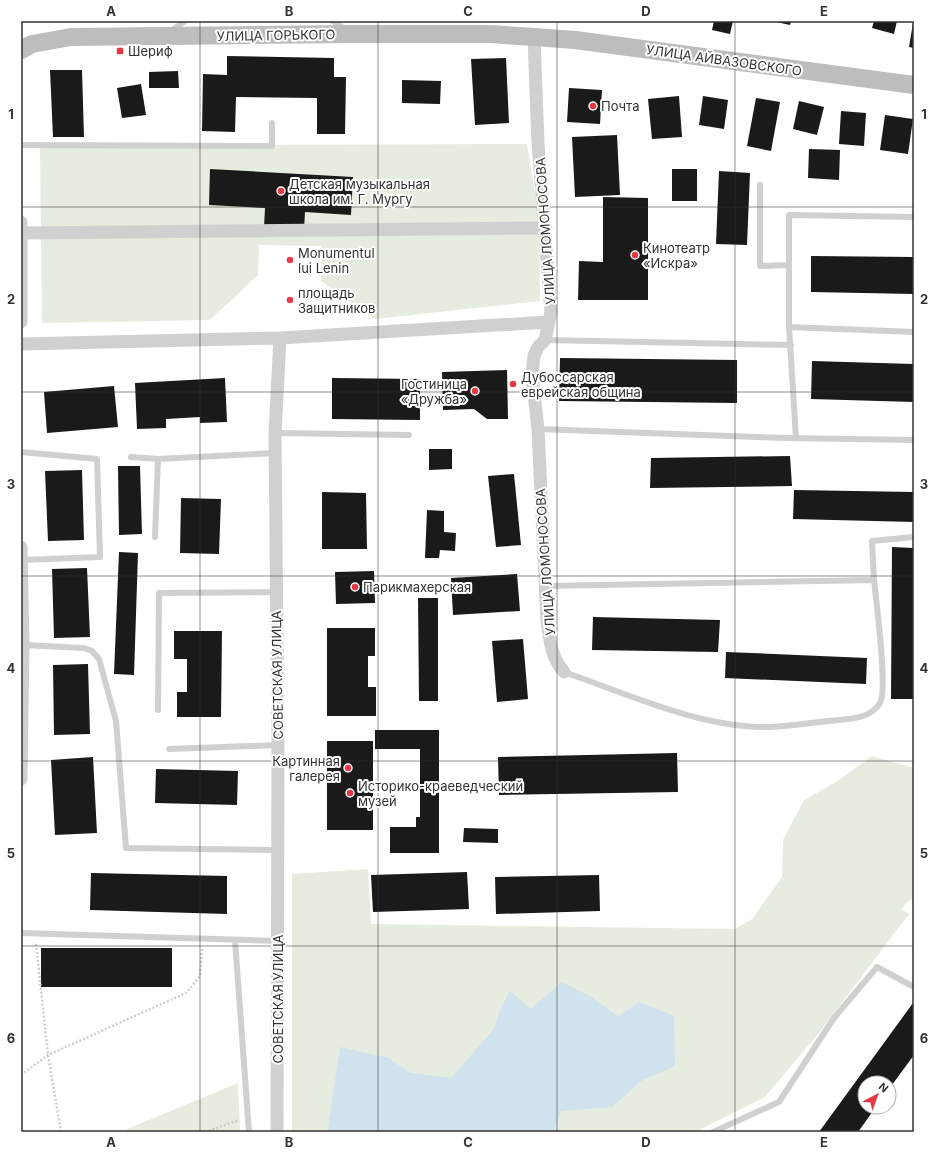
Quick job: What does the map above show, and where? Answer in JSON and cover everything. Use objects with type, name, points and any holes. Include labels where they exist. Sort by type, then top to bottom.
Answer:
[{"type":"street","name":"УЛИЦА ГОРЬКОГО","points":[[21,50],[32,44],[71,37],[490,34],[534,29]]},
{"type":"street","name":"УЛИЦА АЙВАЗОВСКОГО","points":[[534,29],[575,40],[914,85]]},
{"type":"street","name":"УЛИЦА ЛОМОНОСОВА","points":[[534,29],[538,143],[551,300],[549,322],[545,340],[538,347],[534,356],[532,375],[538,429],[544,586],[551,652],[557,664],[564,672]]},
{"type":"street","points":[[21,322],[22,227],[546,228]]},
{"type":"street","points":[[21,344],[280,338],[549,322]]},
{"type":"street","name":"СОВЕТСКАЯ УЛИЦА","points":[[277,1132],[278,745],[275,433],[280,338]]},
{"type":"street","points":[[21,547],[24,645],[21,779]]},
{"type":"lane","points":[[163,37],[185,21]]},
{"type":"lane","points":[[334,21],[352,34]]},
{"type":"lane","points":[[21,145],[272,146],[272,123]]},
{"type":"lane","points":[[760,185],[760,266],[789,265]]},
{"type":"lane","points":[[796,438],[789,326],[788,215],[914,217]]},
{"type":"lane","points":[[789,326],[914,332]]},
{"type":"lane","points":[[545,340],[791,345]]},
{"type":"lane","points":[[538,429],[796,438],[914,440]]},
{"type":"lane","points":[[275,433],[409,435]]},
{"type":"lane","points":[[21,452],[97,459],[100,557],[22,560]]},
{"type":"lane","points":[[131,457],[158,459],[275,453]]},
{"type":"lane","points":[[155,537],[158,459]]},
{"type":"lane","points":[[564,672],[681,713],[726,723],[770,727],[858,718],[874,711],[882,702],[883,682],[872,541],[914,537]]},
{"type":"lane","points":[[544,586],[874,580]]},
{"type":"lane","points":[[158,710],[159,593],[276,592]]},
{"type":"lane","points":[[24,645],[84,648],[92,651],[99,659],[116,720],[126,848],[278,850]]},
{"type":"lane","points":[[169,749],[278,745]]},
{"type":"lane","points":[[21,933],[278,941]]},
{"type":"lane","points":[[235,940],[248,1132]]},
{"type":"lane","points":[[713,1132],[779,1102],[834,1018],[877,967],[914,987]]},
{"type":"path","points":[[34,933],[48,1055],[61,1132]]},
{"type":"path","points":[[21,1075],[48,1055],[186,993],[200,976],[203,939]]},
{"type":"path","points":[[205,1132],[248,1116]]},
{"type":"shaded area","points":[[527,144],[539,219],[540,301],[375,319],[321,281],[321,246],[259,245],[258,275],[210,320],[42,323],[40,146]]},
{"type":"shaded area","points":[[872,756],[914,768],[914,896],[901,909],[909,914],[818,1034],[765,1097],[695,1132],[292,1132],[292,874],[368,869],[371,924],[735,929],[752,919],[782,877],[783,840],[804,800],[836,782]]},
{"type":"shaded area","points":[[238,1083],[240,1132],[120,1132]]},
{"type":"water","points":[[562,982],[593,998],[618,1016],[640,1002],[674,1016],[675,1066],[641,1081],[612,1107],[561,1111],[554,1132],[329,1132],[328,1128],[340,1047],[389,1058],[410,1073],[451,1078],[494,1029],[500,1010],[510,991],[531,1009]]},
{"type":"building","points":[[714,21],[733,21],[730,34],[712,30]]},
{"type":"building","points":[[772,21],[791,21],[790,25]]},
{"type":"building","points":[[874,21],[897,21],[894,34],[872,28]]},
{"type":"building","points":[[914,23],[914,48],[909,47]]},
{"type":"building","points":[[227,56],[334,58],[334,77],[346,77],[345,134],[317,134],[317,98],[236,97],[235,132],[202,131],[203,74],[227,75]]},
{"type":"building","points":[[506,58],[509,123],[475,125],[471,59]]},
{"type":"building","points":[[50,70],[82,70],[84,137],[53,137]]},
{"type":"building","points":[[178,71],[179,88],[149,88],[149,72]]},
{"type":"building","points":[[402,80],[441,81],[440,104],[402,103]]},
{"type":"building","points":[[141,84],[146,115],[122,118],[117,88]]},
{"type":"building","points":[[569,88],[602,90],[600,124],[567,122]]},
{"type":"building","points":[[679,96],[682,137],[652,139],[648,99]]},
{"type":"building","points":[[703,96],[728,100],[724,129],[699,125]]},
{"type":"building","points":[[756,98],[780,102],[771,151],[747,146]]},
{"type":"building","points":[[799,101],[824,107],[817,135],[793,129]]},
{"type":"building","points":[[841,111],[866,113],[864,146],[839,144]]},
{"type":"building","points":[[885,115],[913,119],[908,154],[880,150]]},
{"type":"building","points":[[617,135],[620,195],[575,197],[572,137]]},
{"type":"building","points":[[809,149],[840,150],[839,180],[808,178]]},
{"type":"building","name":"Детская музыкальная школа им. Г. Мургу","points":[[210,169],[353,177],[351,215],[305,212],[304,230],[264,227],[265,208],[209,205]]},
{"type":"building","points":[[672,169],[697,169],[697,201],[672,201]]},
{"type":"building","points":[[719,171],[750,173],[747,245],[716,244]]},
{"type":"building","points":[[603,197],[648,198],[648,300],[578,300],[579,261],[603,262]]},
{"type":"building","points":[[811,256],[914,257],[914,294],[811,292]]},
{"type":"building","points":[[560,358],[737,360],[737,403],[559,401]]},
{"type":"building","points":[[812,361],[914,364],[914,402],[811,399]]},
{"type":"building","name":"Гостиница «Дружба»","points":[[507,370],[508,419],[487,419],[474,409],[443,410],[442,372]]},
{"type":"building","points":[[225,378],[227,422],[200,423],[200,417],[166,419],[166,428],[137,429],[135,383]]},
{"type":"building","points":[[332,378],[420,379],[420,420],[332,419]]},
{"type":"building","points":[[114,386],[118,427],[47,433],[44,392]]},
{"type":"building","points":[[429,449],[452,449],[452,469],[429,470]]},
{"type":"building","points":[[790,456],[792,486],[650,488],[651,458]]},
{"type":"building","points":[[118,466],[140,466],[142,534],[119,535]]},
{"type":"building","points":[[82,470],[84,540],[48,541],[45,471]]},
{"type":"building","points":[[514,474],[521,545],[496,547],[488,476]]},
{"type":"building","points":[[794,490],[914,492],[914,522],[793,519]]},
{"type":"building","points":[[322,492],[366,493],[367,549],[322,549]]},
{"type":"building","points":[[181,498],[221,499],[219,554],[180,553]]},
{"type":"building","points":[[427,510],[444,511],[444,532],[456,533],[455,551],[440,550],[439,558],[425,558]]},
{"type":"building","points":[[892,547],[914,548],[914,699],[891,699]]},
{"type":"building","points":[[119,552],[138,553],[134,675],[114,674]]},
{"type":"building","points":[[87,568],[90,637],[54,638],[52,569]]},
{"type":"building","name":"Парикмахерская","points":[[374,571],[375,603],[336,604],[335,572]]},
{"type":"building","points":[[517,574],[520,611],[453,615],[451,578]]},
{"type":"building","points":[[418,598],[438,598],[438,701],[419,701]]},
{"type":"building","points":[[593,617],[720,620],[718,652],[592,650]]},
{"type":"building","points":[[327,628],[375,628],[375,656],[368,656],[368,687],[376,687],[376,716],[327,716]]},
{"type":"building","points":[[174,631],[222,631],[221,717],[177,717],[177,692],[187,692],[187,659],[174,659]]},
{"type":"building","points":[[523,639],[528,699],[497,702],[492,641]]},
{"type":"building","points":[[726,652],[867,658],[866,684],[725,678]]},
{"type":"building","points":[[88,664],[90,734],[54,735],[53,665]]},
{"type":"building","points":[[375,730],[439,730],[439,853],[390,853],[390,827],[416,827],[416,817],[420,817],[420,749],[375,749]]},
{"type":"building","name":"Историко-краеведческий музей","points":[[327,741],[373,741],[373,830],[327,830]]},
{"type":"building","points":[[677,753],[678,792],[499,795],[498,757]]},
{"type":"building","points":[[93,757],[97,833],[55,835],[51,760]]},
{"type":"building","points":[[156,769],[238,771],[237,805],[155,803]]},
{"type":"building","points":[[464,828],[498,829],[498,843],[463,842]]},
{"type":"building","points":[[467,872],[469,909],[373,912],[371,875]]},
{"type":"building","points":[[91,873],[227,876],[227,914],[90,910]]},
{"type":"building","points":[[599,875],[600,911],[496,914],[495,877]]},
{"type":"building","points":[[41,948],[172,948],[172,987],[41,987]]},
{"type":"building","points":[[913,1003],[914,1055],[897,1078],[897,1075],[861,1075]]},
{"type":"building","points":[[857,1080],[857,1115],[870,1115],[858,1132],[819,1132]]},
{"type":"place","name":"Шериф","points":[[120,51]]},
{"type":"place","name":"Почта","points":[[593,106]]},
{"type":"place","name":"Детская музыкальная школа им. Г. Мургу","points":[[281,191]]},
{"type":"place","name":"Кинотеатр «Искра»","points":[[635,255]]},
{"type":"place","name":"Monumentul lui Lenin","points":[[290,260]]},
{"type":"place","name":"площадь Защитников","points":[[290,300]]},
{"type":"place","name":"Дубоссарская еврейская община","points":[[513,384]]},
{"type":"place","name":"Гостиница «Дружба»","points":[[475,391]]},
{"type":"place","name":"Парикмахерская","points":[[355,587]]},
{"type":"place","name":"Картинная галерея","points":[[348,768]]},
{"type":"place","name":"Историко-краеведческий музей","points":[[350,793]]}]
